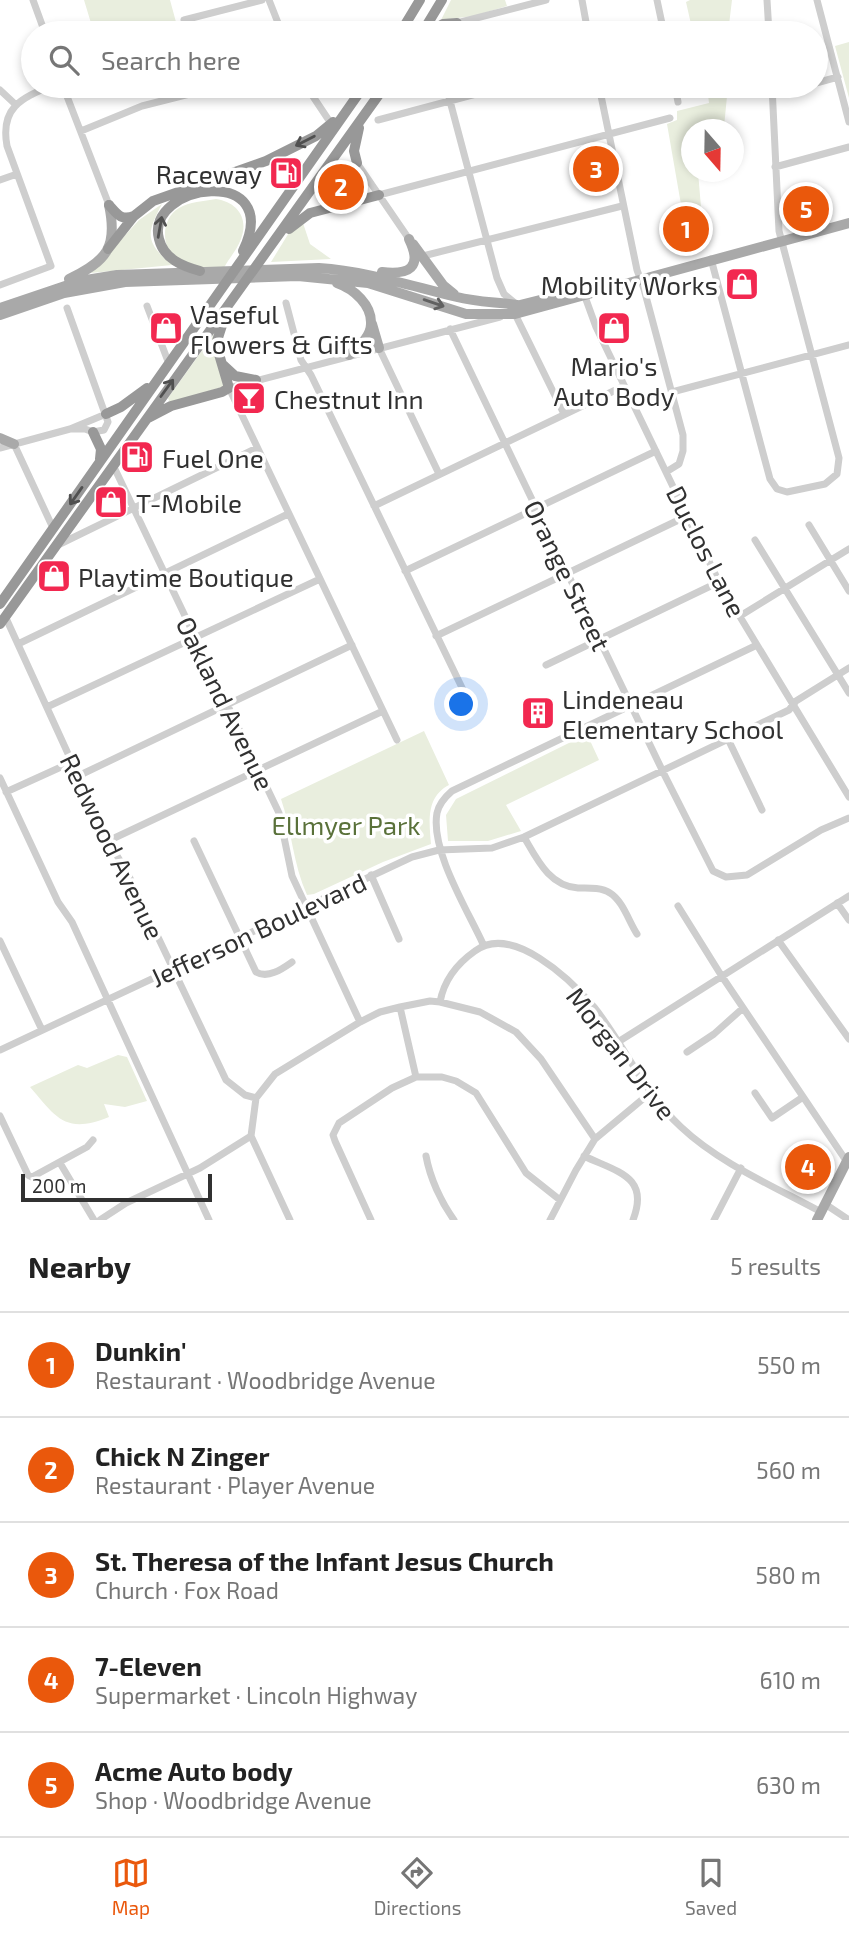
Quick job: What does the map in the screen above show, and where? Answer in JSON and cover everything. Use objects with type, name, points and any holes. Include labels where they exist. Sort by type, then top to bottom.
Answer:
[{"type":"highway","points":[[429,21],[442,0]]},
{"type":"highway","points":[[403,21],[418,2]]},
{"type":"highway","points":[[407,21],[418,2]]},
{"type":"highway","points":[[108,205],[120,217],[128,219],[162,197],[267,161],[316,136],[355,98]]},
{"type":"highway","points":[[222,276],[355,98]]},
{"type":"highway","points":[[3,620],[142,422],[376,98]]},
{"type":"highway","points":[[357,163],[354,144],[368,110]]},
{"type":"highway","points":[[0,602],[169,364],[222,276],[248,241],[252,223],[249,211],[237,196],[223,191],[176,201],[164,211],[159,222],[158,238],[165,253],[183,266],[200,271]]},
{"type":"highway","points":[[274,243],[310,213],[379,195]]},
{"type":"highway","points":[[108,249],[134,216]]},
{"type":"highway","points":[[142,422],[171,405],[229,388],[216,344],[230,302]]},
{"type":"highway","points":[[221,361],[235,376],[256,380]]},
{"type":"highway","points":[[106,414],[133,399],[157,380]]},
{"type":"highway","points":[[93,432],[101,449],[99,462]]},
{"type":"main road","points":[[0,313],[30,296],[84,272],[108,249],[113,233],[108,205]]},
{"type":"main road","points":[[265,273],[368,283],[466,314],[484,310],[516,309],[560,295],[584,294],[849,223]]},
{"type":"main road","points":[[0,313],[64,293],[125,282],[344,270],[407,272],[411,269],[415,257],[409,239]]},
{"type":"main road","points":[[409,239],[443,285],[460,298]]},
{"type":"main road","points":[[344,270],[516,309]]},
{"type":"main road","points":[[30,296],[80,281],[117,275],[200,271],[222,276]]},
{"type":"main road","points":[[320,277],[345,286],[365,304],[379,348]]},
{"type":"main road","points":[[349,355],[366,339],[372,324]]},
{"type":"main road","points":[[0,438],[13,444]]},
{"type":"main road","points":[[821,1212],[848,1160]]},
{"type":"street","points":[[33,0],[41,21]]},
{"type":"street","points":[[184,20],[262,0]]},
{"type":"street","points":[[270,0],[278,21]]},
{"type":"street","points":[[465,21],[546,0]]},
{"type":"street","points":[[582,0],[586,21]]},
{"type":"street","points":[[657,0],[661,21]]},
{"type":"street","points":[[767,0],[768,21]]},
{"type":"street","points":[[817,0],[823,21]]},
{"type":"street","points":[[828,40],[849,122]]},
{"type":"street","points":[[828,80],[838,77]]},
{"type":"street","points":[[0,90],[15,104]]},
{"type":"street","points":[[0,285],[51,266],[7,146],[4,129],[6,118],[22,98]]},
{"type":"street","points":[[68,98],[108,205]]},
{"type":"street","points":[[81,131],[142,106],[174,98]]},
{"type":"street","points":[[314,98],[328,119]]},
{"type":"street","points":[[378,120],[458,98]]},
{"type":"street","points":[[602,98],[622,206],[683,435],[683,451],[679,464],[666,472]]},
{"type":"street","points":[[677,98],[678,102]]},
{"type":"street","points":[[711,259],[774,486],[788,492],[834,478],[840,464],[781,241],[772,98]]},
{"type":"street","points":[[450,100],[500,288],[516,309],[564,414]]},
{"type":"street","points":[[379,195],[670,118]]},
{"type":"street","points":[[775,167],[849,146]]},
{"type":"street","points":[[357,163],[409,239]]},
{"type":"street","points":[[0,180],[17,174]]},
{"type":"street","points":[[423,256],[622,206]]},
{"type":"street","name":"Duclos Lane","points":[[584,294],[596,327],[719,582],[847,792]]},
{"type":"street","points":[[286,303],[301,360],[466,696]]},
{"type":"street","points":[[147,306],[169,364]]},
{"type":"street","points":[[67,308],[106,414],[107,426],[104,430],[93,432],[70,429]]},
{"type":"street","points":[[397,740],[229,388],[516,309]]},
{"type":"street","points":[[450,329],[466,314]]},
{"type":"street","name":"Orange Street","points":[[450,329],[708,865],[713,871],[726,877],[747,875],[821,830],[849,818]]},
{"type":"street","points":[[672,392],[849,345]]},
{"type":"street","points":[[379,348],[439,474]]},
{"type":"street","points":[[374,506],[624,386]]},
{"type":"street","points":[[0,448],[70,429],[106,414]]},
{"type":"street","points":[[13,444],[53,528]]},
{"type":"street","points":[[52,548],[257,448]]},
{"type":"street","points":[[405,571],[656,452]]},
{"type":"street","name":"Oakland Avenue","points":[[113,465],[279,813],[292,876],[360,1022]]},
{"type":"street","points":[[18,644],[288,514]]},
{"type":"street","points":[[436,636],[687,516]]},
{"type":"street","points":[[808,525],[849,591]]},
{"type":"street","points":[[755,540],[849,693]]},
{"type":"street","points":[[740,616],[849,548]]},
{"type":"street","points":[[47,708],[320,579]]},
{"type":"street","points":[[546,665],[719,582]]},
{"type":"street","name":"Redwood Avenue","points":[[3,620],[18,644],[108,841],[127,872],[226,1080],[245,1095],[256,1098]]},
{"type":"street","points":[[78,776],[352,645]]},
{"type":"street","points":[[440,1002],[446,984],[460,963],[483,944],[439,850],[437,813],[442,801],[452,791],[757,645]]},
{"type":"street","name":"Jefferson Boulevard","points":[[0,1050],[412,858],[439,850],[492,848],[524,837],[789,709],[849,668]]},
{"type":"street","points":[[108,841],[383,710]]},
{"type":"street","points":[[728,739],[762,810]]},
{"type":"street","points":[[6,792],[72,762]]},
{"type":"street","points":[[0,778],[58,902],[72,922],[209,1220]]},
{"type":"street","points":[[524,837],[541,865],[556,881],[568,887],[596,888],[611,893],[637,934]]},
{"type":"street","points":[[194,841],[258,974],[275,972],[292,962]]},
{"type":"street","points":[[371,875],[399,939]]},
{"type":"street","points":[[618,1042],[849,896]]},
{"type":"street","points":[[837,903],[849,920]]},
{"type":"street","points":[[678,906],[743,1008],[848,1160]]},
{"type":"street","points":[[778,940],[849,1039]]},
{"type":"street","points":[[0,941],[42,1030]]},
{"type":"street","name":"Morgan Drive","points":[[483,944],[512,944],[540,959],[587,1000],[618,1042],[650,1093],[695,1140],[821,1212],[849,1220]]},
{"type":"street","points":[[290,1220],[251,1136],[256,1098],[275,1074],[380,1012],[430,1001],[440,1002],[480,1012],[516,1032],[541,1059],[595,1139]]},
{"type":"street","points":[[400,1007],[416,1077]]},
{"type":"street","points":[[687,1052],[714,1034],[743,1008]]},
{"type":"street","points":[[371,1220],[333,1135],[339,1122],[345,1117],[392,1088],[416,1077],[442,1077],[456,1081],[476,1093],[526,1173],[560,1200]]},
{"type":"street","points":[[550,1220],[595,1139],[650,1093]]},
{"type":"street","points":[[755,1093],[772,1118],[803,1097]]},
{"type":"street","points":[[0,1116],[28,1175],[36,1176],[87,1147],[93,1140]]},
{"type":"street","points":[[100,1220],[126,1203],[201,1168],[251,1136]]},
{"type":"street","points":[[426,1156],[445,1208],[454,1220]]},
{"type":"street","points":[[584,1156],[629,1178],[636,1185],[637,1208],[633,1220]]},
{"type":"street","points":[[60,1163],[94,1220]]},
{"type":"street","points":[[714,1220],[741,1168]]},
{"type":"green space","points":[[84,0],[170,0],[176,21],[90,21]]},
{"type":"green space","points":[[451,0],[505,0],[507,6],[474,16],[441,20]]},
{"type":"green space","points":[[732,0],[729,21],[690,21],[686,2]]},
{"type":"green space","points":[[849,42],[849,98],[835,46]]},
{"type":"green space","points":[[708,98],[727,98],[725,119],[681,119],[681,182],[699,182],[701,207],[683,216],[667,124],[677,120],[677,111],[709,103]]},
{"type":"green space","points":[[216,199],[235,207],[242,218],[243,231],[237,247],[224,268],[197,268],[181,263],[174,258],[166,244],[168,220],[183,206]]},
{"type":"green space","points":[[162,204],[153,223],[151,237],[157,250],[172,265],[91,273],[139,220]]},
{"type":"green space","points":[[302,220],[310,244],[331,259],[271,262],[290,231]]},
{"type":"green space","points":[[214,334],[225,386],[170,403],[168,398]]},
{"type":"green space","name":"Ellmyer Park","points":[[424,731],[449,785],[436,796],[433,803],[430,818],[431,844],[307,895],[281,799]]},
{"type":"green space","points":[[587,734],[599,760],[506,805],[521,831],[488,841],[448,841],[446,815],[456,799]]},
{"type":"green space","points":[[118,1055],[127,1057],[147,1101],[125,1107],[104,1104],[109,1117],[82,1124],[63,1120],[47,1107],[30,1087],[78,1065],[87,1068]]},
{"type":"place","name":"St. Theresa of the Infant Jesus Church","points":[[596,169]]},
{"type":"place","name":"Raceway","points":[[286,173]]},
{"type":"place","name":"Chick N Zinger","points":[[341,187]]},
{"type":"place","name":"Acme Auto body","points":[[806,209]]},
{"type":"place","name":"Dunkin'","points":[[686,229]]},
{"type":"place","name":"Mobility Works","points":[[742,284]]},
{"type":"place","name":"Vaseful Flowers & Gifts","points":[[166,328]]},
{"type":"place","name":"Mario's Auto Body","points":[[614,328]]},
{"type":"place","name":"Chestnut Inn","points":[[249,398]]},
{"type":"place","name":"Fuel One","points":[[137,457]]},
{"type":"place","name":"T-Mobile","points":[[111,502]]},
{"type":"place","name":"Playtime Boutique","points":[[54,576]]},
{"type":"place","name":"Lindeneau Elementary School","points":[[538,713]]},
{"type":"place","name":"7-Eleven","points":[[808,1167]]}]
